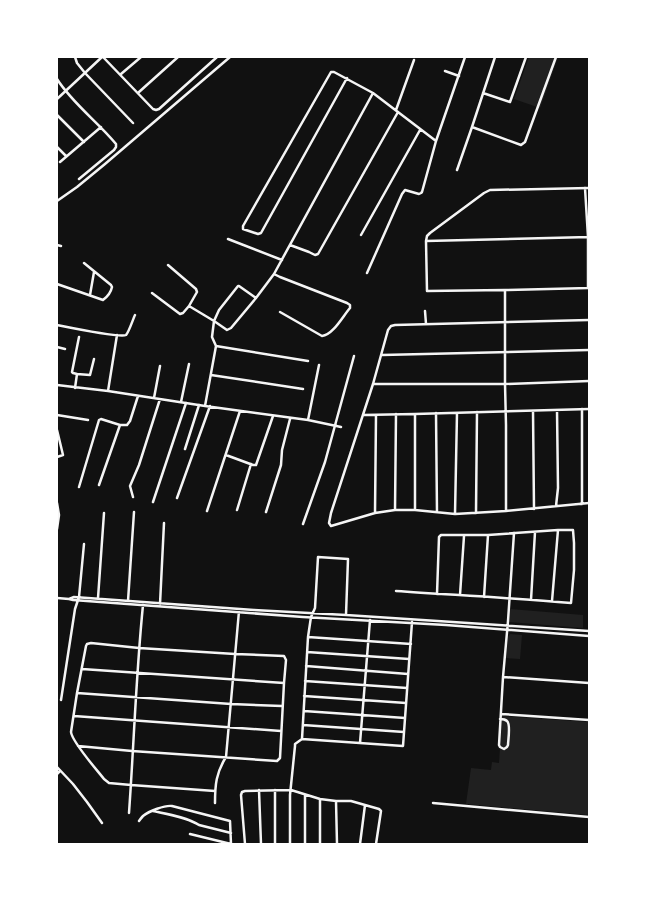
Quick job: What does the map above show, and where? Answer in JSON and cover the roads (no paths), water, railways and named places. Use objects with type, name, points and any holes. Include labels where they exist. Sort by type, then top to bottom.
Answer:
[{"type":"street","points":[[75,57],[77,63],[85,73],[133,123]]},
{"type":"street","points":[[57,99],[103,57],[156,110],[159,109],[217,57]]},
{"type":"street","points":[[121,74],[141,57]]},
{"type":"street","points":[[139,92],[178,57]]},
{"type":"street","points":[[57,201],[105,164],[230,57]]},
{"type":"street","points":[[367,273],[402,194],[405,190],[419,194],[422,192],[436,141],[465,57]]},
{"type":"street","points":[[457,170],[495,57]]},
{"type":"street","points":[[483,93],[510,102],[526,57]]},
{"type":"street","points":[[472,128],[521,145],[523,144],[556,57]]},
{"type":"street","points":[[290,245],[315,255],[318,254],[397,111],[414,60]]},
{"type":"street","points":[[444,71],[459,76]]},
{"type":"street","points":[[347,78],[261,233],[258,234],[243,229],[242,226],[331,72],[347,78],[373,93],[436,141]]},
{"type":"street","points":[[57,79],[66,91],[116,144],[116,147],[79,179]]},
{"type":"street","points":[[189,306],[227,330],[256,298],[274,274],[282,260],[373,93]]},
{"type":"street","points":[[57,115],[84,142]]},
{"type":"street","points":[[60,162],[101,127]]},
{"type":"street","points":[[361,235],[420,130]]},
{"type":"street","points":[[57,147],[66,156]]},
{"type":"street","points":[[585,188],[589,237],[589,288],[427,290],[427,236],[484,193],[490,190],[585,188],[589,188]]},
{"type":"street","points":[[426,241],[589,237]]},
{"type":"street","points":[[228,240],[282,260]]},
{"type":"street","points":[[57,245],[61,246]]},
{"type":"street","points":[[57,284],[103,300],[112,287],[111,285],[84,263]]},
{"type":"street","points":[[152,293],[180,314],[183,313],[189,306],[197,292],[196,289],[168,265]]},
{"type":"street","points":[[90,296],[94,272]]},
{"type":"street","points":[[274,274],[340,299],[350,306],[331,333],[324,336],[280,312]]},
{"type":"street","points":[[205,406],[216,346],[212,337],[214,321],[219,310],[238,286],[256,298]]},
{"type":"street","points":[[505,290],[506,511]]},
{"type":"street","points":[[426,311],[426,324]]},
{"type":"street","points":[[57,325],[124,336],[136,315]]},
{"type":"street","points":[[589,320],[391,326],[388,330],[373,384],[331,513],[329,525],[331,526],[375,512],[395,510],[415,510],[456,514],[534,509],[589,503]]},
{"type":"street","points":[[108,391],[117,335]]},
{"type":"street","points":[[79,337],[72,372],[90,375],[94,360]]},
{"type":"street","points":[[216,346],[308,361]]},
{"type":"street","points":[[57,347],[65,349]]},
{"type":"street","points":[[382,355],[589,350]]},
{"type":"street","points":[[303,524],[336,426],[354,356]]},
{"type":"street","points":[[182,402],[189,364]]},
{"type":"street","points":[[308,420],[319,365]]},
{"type":"street","points":[[154,398],[160,366]]},
{"type":"street","points":[[75,388],[77,374]]},
{"type":"street","points":[[211,375],[303,390]]},
{"type":"street","points":[[373,384],[505,384],[589,381]]},
{"type":"street","points":[[57,385],[308,420],[340,427]]},
{"type":"street","points":[[79,487],[99,420],[101,419],[126,426],[129,424],[138,396]]},
{"type":"street","points":[[133,497],[130,486],[160,399]]},
{"type":"street","points":[[152,502],[186,402]]},
{"type":"street","points":[[185,449],[199,405]]},
{"type":"street","points":[[177,498],[210,406]]},
{"type":"street","points":[[582,409],[582,504]]},
{"type":"street","points":[[363,415],[589,409]]},
{"type":"street","points":[[556,506],[558,488],[557,410]]},
{"type":"street","points":[[207,510],[240,411]]},
{"type":"street","points":[[533,411],[534,509]]},
{"type":"street","points":[[476,513],[477,412]]},
{"type":"street","points":[[436,413],[437,512]]},
{"type":"street","points":[[456,514],[457,413]]},
{"type":"street","points":[[395,510],[396,414]]},
{"type":"street","points":[[415,414],[415,510]]},
{"type":"street","points":[[57,415],[88,420]]},
{"type":"street","points":[[375,512],[376,415]]},
{"type":"street","points":[[226,455],[251,464],[257,464],[273,416]]},
{"type":"street","points":[[266,512],[281,465],[282,450],[290,418]]},
{"type":"street","points":[[99,485],[120,425]]},
{"type":"street","points":[[57,430],[63,455],[57,457]]},
{"type":"street","points":[[237,510],[251,464]]},
{"type":"street","points":[[57,503],[59,515],[57,530]]},
{"type":"street","points":[[128,602],[134,512]]},
{"type":"street","points":[[98,600],[104,513]]},
{"type":"street","points":[[160,605],[164,523]]},
{"type":"street","points":[[552,601],[558,530]]},
{"type":"street","points":[[396,590],[437,594],[571,603],[574,570],[574,532],[573,530],[558,530],[488,535],[441,535],[439,537],[437,594]]},
{"type":"street","points":[[531,600],[535,532]]},
{"type":"street","points":[[500,719],[506,720],[509,723],[508,745],[506,748],[500,747],[499,745],[500,719],[501,714],[502,677],[510,599],[514,533]]},
{"type":"street","points":[[484,597],[488,535]]},
{"type":"street","points":[[460,595],[464,536]]},
{"type":"street","points":[[61,700],[75,609],[78,599],[84,544]]},
{"type":"street","points":[[302,739],[308,637],[311,617],[315,608],[318,557],[348,559],[345,619]]},
{"type":"street","points":[[57,598],[239,610],[346,615],[589,636]]},
{"type":"street","points":[[128,602],[143,605],[160,605]]},
{"type":"street","points":[[130,813],[132,751],[143,605]]},
{"type":"street","points":[[239,610],[370,621],[412,621],[589,631]]},
{"type":"street","points":[[215,803],[218,772],[226,757],[230,727],[239,610]]},
{"type":"street","points":[[360,743],[370,617]]},
{"type":"street","points":[[290,844],[291,790],[296,744],[302,739],[403,746],[412,621]]},
{"type":"street","points":[[308,637],[411,644]]},
{"type":"street","points":[[78,746],[276,762],[280,758],[285,657],[139,648],[91,643],[87,644],[71,732],[78,746],[104,779],[109,783],[215,791]]},
{"type":"street","points":[[307,652],[410,659]]},
{"type":"street","points":[[306,666],[408,674]]},
{"type":"street","points":[[82,669],[284,683]]},
{"type":"street","points":[[502,677],[589,683]]},
{"type":"street","points":[[306,681],[407,688]]},
{"type":"street","points":[[77,693],[231,704],[282,706]]},
{"type":"street","points":[[304,696],[406,703]]},
{"type":"street","points":[[304,711],[405,718]]},
{"type":"street","points":[[501,714],[589,720]]},
{"type":"street","points":[[74,716],[281,731]]},
{"type":"street","points":[[303,725],[404,732]]},
{"type":"street","points":[[57,767],[88,802],[102,823]]},
{"type":"street","points":[[259,790],[260,844]]},
{"type":"street","points":[[245,844],[241,795],[243,791],[259,790],[291,790],[320,799],[351,801],[379,809],[381,811],[376,844]]},
{"type":"street","points":[[274,790],[275,844]]},
{"type":"street","points":[[305,795],[305,844]]},
{"type":"street","points":[[320,799],[320,844]]},
{"type":"street","points":[[336,801],[337,844]]},
{"type":"street","points":[[433,803],[589,817]]},
{"type":"street","points":[[139,821],[143,816],[158,808],[169,805],[229,821],[231,844],[190,834]]},
{"type":"street","points":[[360,844],[365,805]]},
{"type":"street","points":[[153,811],[177,816],[199,825],[231,832]]}]
